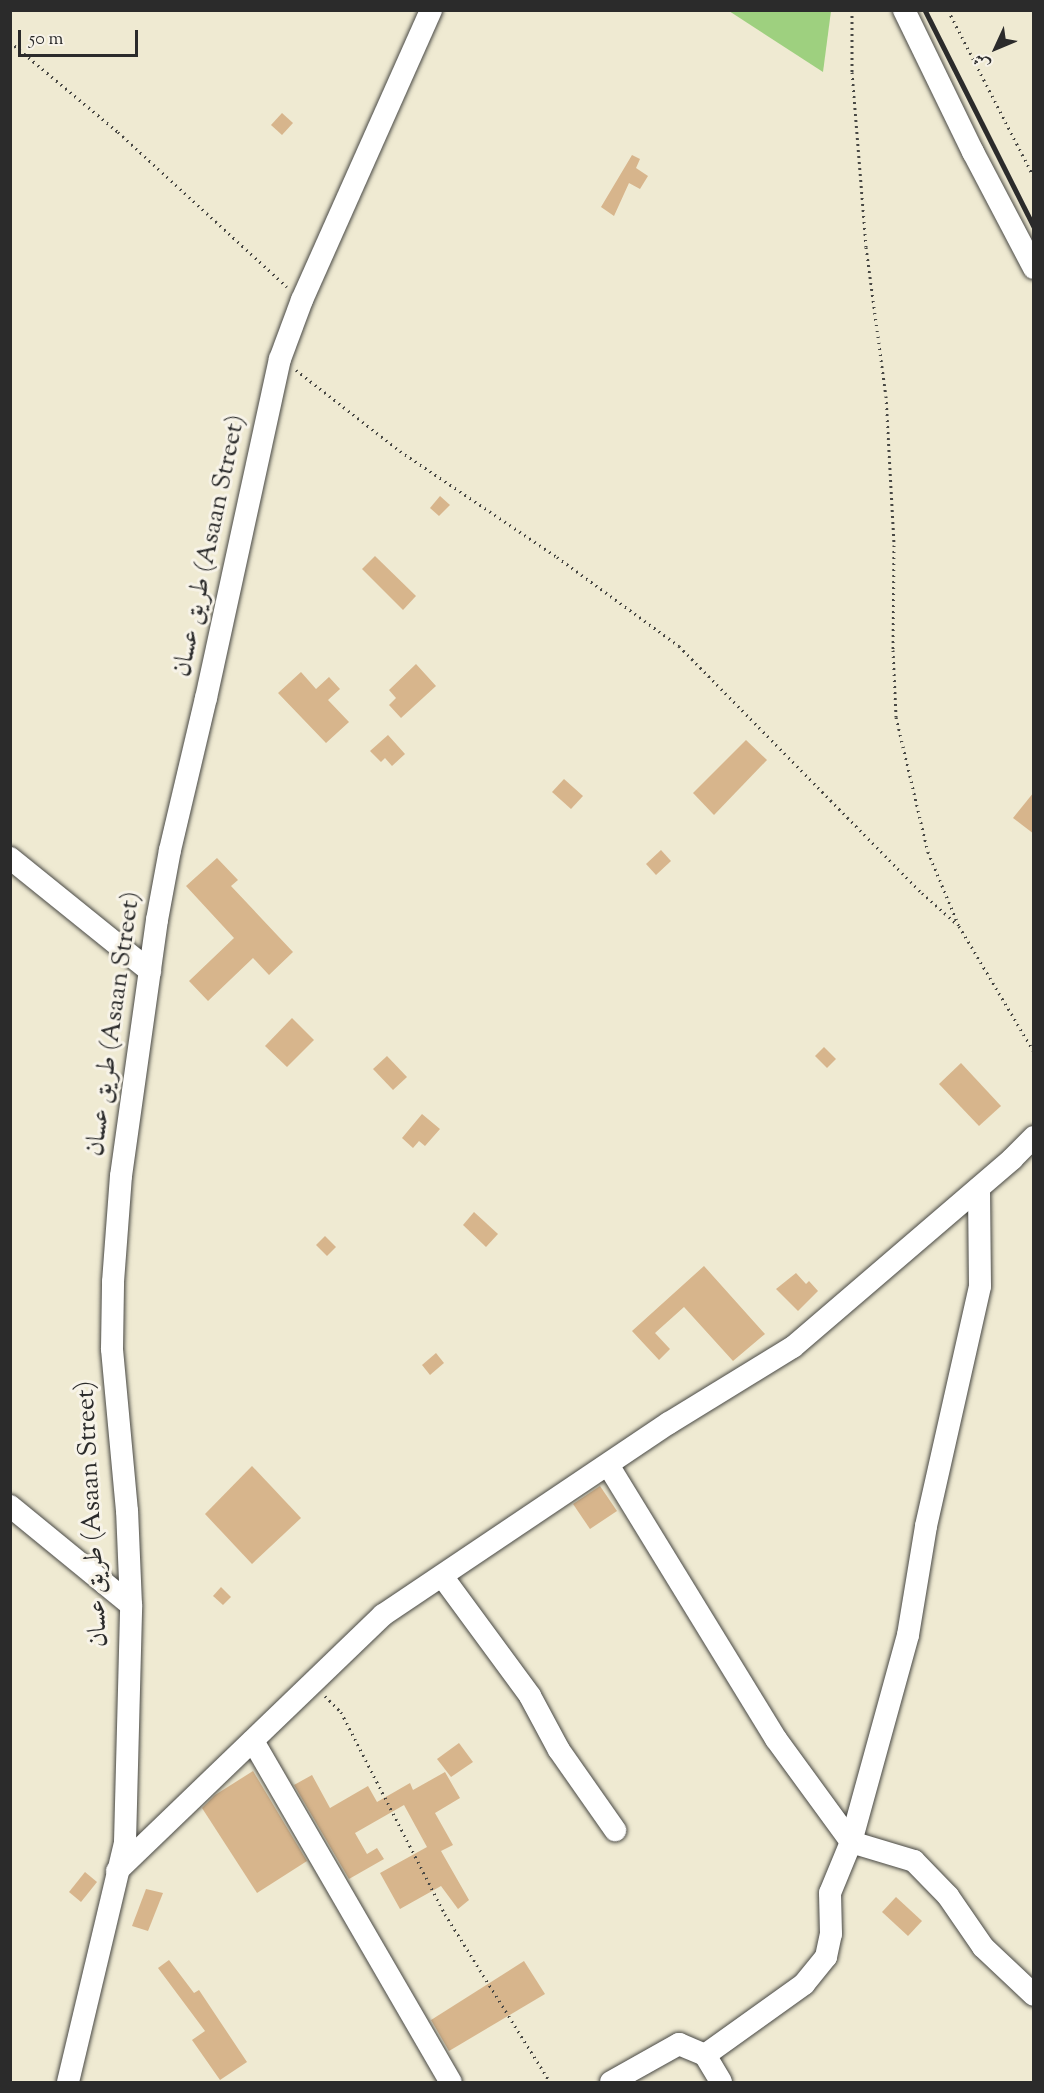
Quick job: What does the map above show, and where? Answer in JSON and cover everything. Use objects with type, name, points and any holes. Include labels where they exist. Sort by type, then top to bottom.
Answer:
[{"type":"street","name":"طريق عسان (Asaan Street)","points":[[68,2082],[125,1842],[130,1605],[127,1512],[112,1349],[113,1282],[121,1176],[170,850],[280,358],[302,300],[431,10]]},
{"type":"street","points":[[904,10],[973,152],[1034,268]]},
{"type":"street","points":[[10,858],[150,971]]},
{"type":"street","points":[[117,1871],[383,1615],[608,1465],[793,1347],[980,1188],[1034,1137]]},
{"type":"street","points":[[705,2055],[804,1984],[826,1957],[831,1934],[830,1893],[851,1842],[908,1635],[926,1526],[980,1286],[980,1188]]},
{"type":"street","points":[[608,1465],[776,1738],[851,1842],[914,1862],[948,1896],[983,1947],[1034,1995]]},
{"type":"street","points":[[10,1506],[130,1605]]},
{"type":"street","points":[[442,1575],[530,1696],[559,1750],[615,1830]]},
{"type":"street","points":[[253,1741],[451,2082]]},
{"type":"street","points":[[611,2082],[679,2044],[705,2055],[721,2082]]},
{"type":"path","points":[[852,10],[852,72],[865,235],[886,407],[894,545],[893,650],[896,717],[928,852],[960,926],[1034,1052]]},
{"type":"path","points":[[948,10],[1034,177]]},
{"type":"path","points":[[10,42],[118,132],[302,300]]},
{"type":"path","points":[[280,358],[400,451],[557,557],[679,646],[922,893],[960,926]]},
{"type":"path","points":[[313,1683],[341,1712],[445,1914],[550,2082]]},
{"type":"green space","points":[[729,11],[831,11],[823,72]]},
{"type":"building","points":[[282,113],[293,123],[282,135],[271,125]]},
{"type":"building","points":[[632,155],[640,159],[636,168],[648,176],[640,189],[629,183],[614,216],[601,207]]},
{"type":"building","points":[[440,496],[450,505],[439,516],[430,508]]},
{"type":"building","points":[[375,556],[416,596],[403,610],[362,569]]},
{"type":"building","points":[[416,664],[436,686],[401,718],[389,705],[396,698],[389,690]]},
{"type":"building","points":[[301,672],[316,689],[329,677],[340,689],[328,700],[349,722],[326,743],[278,693]]},
{"type":"building","points":[[388,735],[405,754],[392,766],[385,758],[381,762],[370,751]]},
{"type":"building","points":[[746,740],[767,760],[714,815],[693,793]]},
{"type":"building","points":[[564,779],[583,796],[571,809],[552,792]]},
{"type":"building","points":[[1034,792],[1034,834],[1013,818]]},
{"type":"building","points":[[661,850],[671,861],[656,875],[646,864]]},
{"type":"building","points":[[217,858],[238,880],[231,886],[293,952],[269,975],[253,958],[208,1001],[189,981],[234,938],[186,886]]},
{"type":"building","points":[[292,1018],[314,1040],[287,1067],[265,1046]]},
{"type":"building","points":[[824,1047],[836,1059],[827,1068],[815,1056]]},
{"type":"building","points":[[387,1056],[407,1077],[393,1090],[373,1069]]},
{"type":"building","points":[[961,1063],[1001,1106],[979,1126],[939,1084]]},
{"type":"building","points":[[422,1114],[440,1129],[425,1146],[419,1141],[413,1148],[402,1138]]},
{"type":"building","points":[[474,1212],[498,1234],[486,1247],[463,1225]]},
{"type":"building","points":[[325,1236],[336,1247],[327,1256],[316,1245]]},
{"type":"building","points":[[704,1266],[765,1334],[733,1361],[684,1307],[655,1333],[670,1349],[659,1360],[632,1331]]},
{"type":"building","points":[[796,1273],[806,1284],[809,1281],[818,1291],[798,1311],[776,1289]]},
{"type":"building","points":[[436,1353],[444,1363],[430,1375],[422,1365]]},
{"type":"building","points":[[252,1466],[301,1518],[252,1564],[205,1514]]},
{"type":"building","points":[[600,1486],[617,1511],[590,1529],[573,1504]]},
{"type":"building","points":[[221,1587],[231,1597],[223,1605],[213,1596]]},
{"type":"building","points":[[459,1743],[473,1762],[451,1777],[437,1759]]},
{"type":"building","points":[[253,1771],[307,1861],[257,1893],[202,1808],[215,1795]]},
{"type":"building","points":[[445,1772],[460,1798],[435,1813],[453,1845],[441,1851],[469,1900],[458,1909],[441,1886],[400,1909],[380,1873],[427,1847],[404,1805],[355,1833],[367,1854],[377,1848],[384,1859],[349,1879],[294,1785],[312,1775],[330,1808],[368,1786],[377,1802],[410,1783],[413,1790]]},
{"type":"building","points":[[85,1872],[97,1882],[81,1902],[69,1892]]},
{"type":"building","points":[[146,1889],[163,1893],[148,1931],[132,1926]]},
{"type":"building","points":[[896,1897],[922,1921],[908,1936],[882,1912]]},
{"type":"building","points":[[169,1960],[194,1993],[199,1990],[247,2062],[220,2080],[192,2040],[205,2031],[158,1968]]},
{"type":"building","points":[[524,1961],[545,1994],[449,2051],[431,2020]]},
{"type":"railway","points":[[925,10],[1034,227]]}]
